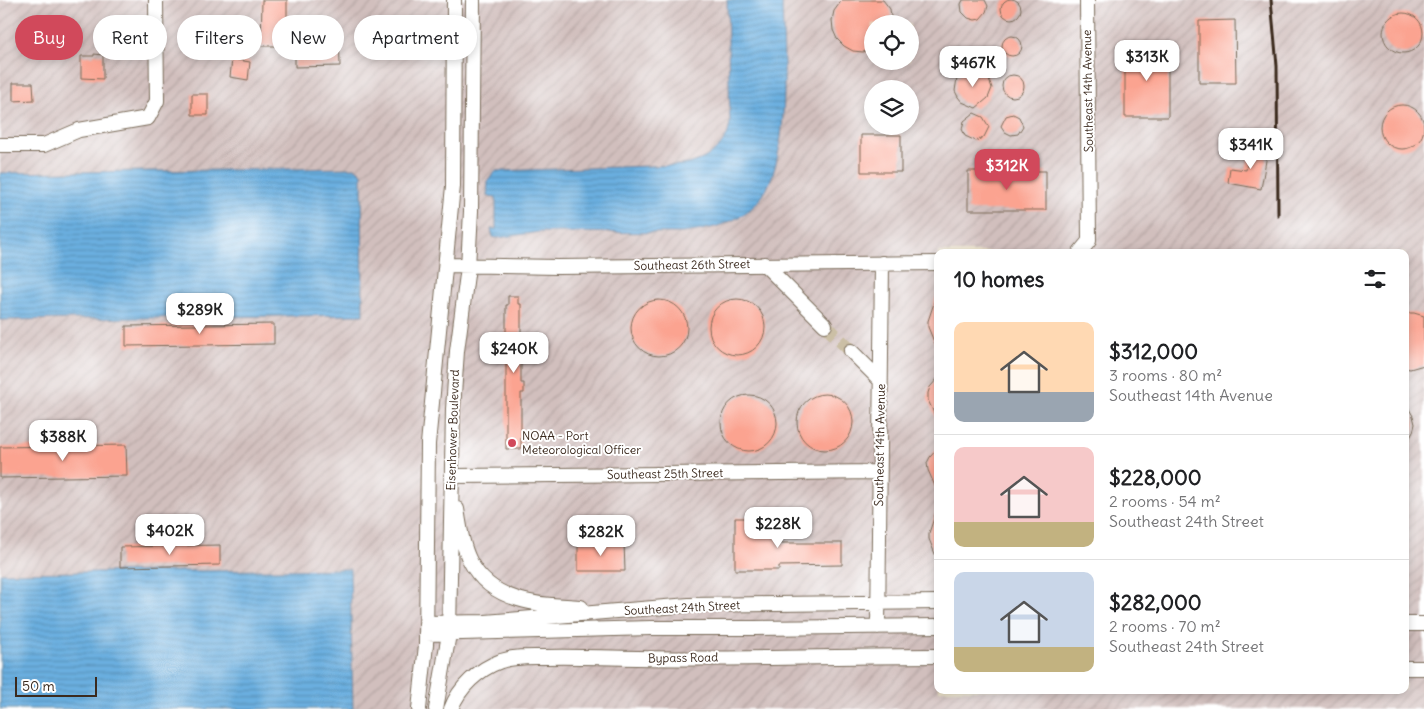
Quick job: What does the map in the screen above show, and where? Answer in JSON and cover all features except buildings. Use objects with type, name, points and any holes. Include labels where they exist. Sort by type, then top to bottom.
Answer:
[{"type":"street","points":[[0,145],[44,145],[79,130],[148,118],[157,101],[156,0]]},
{"type":"street","name":"Eisenhower Boulevard","points":[[419,709],[426,628],[429,438],[453,186],[454,0]]},
{"type":"street","name":"Eisenhower Boulevard","points":[[436,709],[449,628],[453,409],[457,351],[468,267],[471,211],[473,0]]},
{"type":"street","name":"Southeast 14th Avenue","points":[[1082,249],[1089,241],[1087,0]]},
{"type":"street","name":"Southeast 14th Avenue","points":[[878,627],[882,263]]},
{"type":"street","name":"Southeast 26th Street","points":[[446,265],[468,267],[934,263]]},
{"type":"street","points":[[764,264],[825,325]]},
{"type":"street","points":[[851,351],[880,380]]},
{"type":"street","name":"Southeast 25th Street","points":[[451,476],[879,472]]},
{"type":"street","points":[[451,476],[462,540],[470,562],[495,589],[529,603],[633,610]]},
{"type":"street","name":"Southeast 24th Street","points":[[449,628],[494,622],[689,605],[934,602]]},
{"type":"street","points":[[755,604],[755,628]]},
{"type":"street","points":[[1409,624],[1424,624]]},
{"type":"street","name":"Southeast 24th Street","points":[[426,628],[934,626]]},
{"type":"street","name":"Bypass Road","points":[[451,709],[455,698],[464,686],[485,668],[517,657],[934,656]]},
{"type":"street","points":[[1409,661],[1424,669]]},
{"type":"street","points":[[1409,668],[1424,669]]},
{"type":"shaded area","points":[[0,0],[1424,0],[1424,709],[353,709],[350,569],[0,573],[0,320],[363,315],[362,174],[356,168],[0,173]]},
{"type":"water","points":[[727,0],[782,0],[784,108],[781,137],[776,165],[767,188],[755,205],[739,217],[721,225],[682,233],[539,232],[493,237],[491,229],[496,229],[496,197],[487,196],[488,181],[495,171],[681,165],[700,160],[711,154],[721,145],[726,137],[730,123]]},
{"type":"water","points":[[356,168],[362,173],[363,315],[0,320],[0,173]]},
{"type":"water","points":[[350,569],[353,709],[0,709],[0,573]]},
{"type":"tunnel","points":[[825,325],[851,351]]},
{"type":"railway","points":[[1271,0],[1277,66],[1278,215]]},
{"type":"place","name":"NOAA - Port Meteorological Officer","points":[[512,443]]}]
